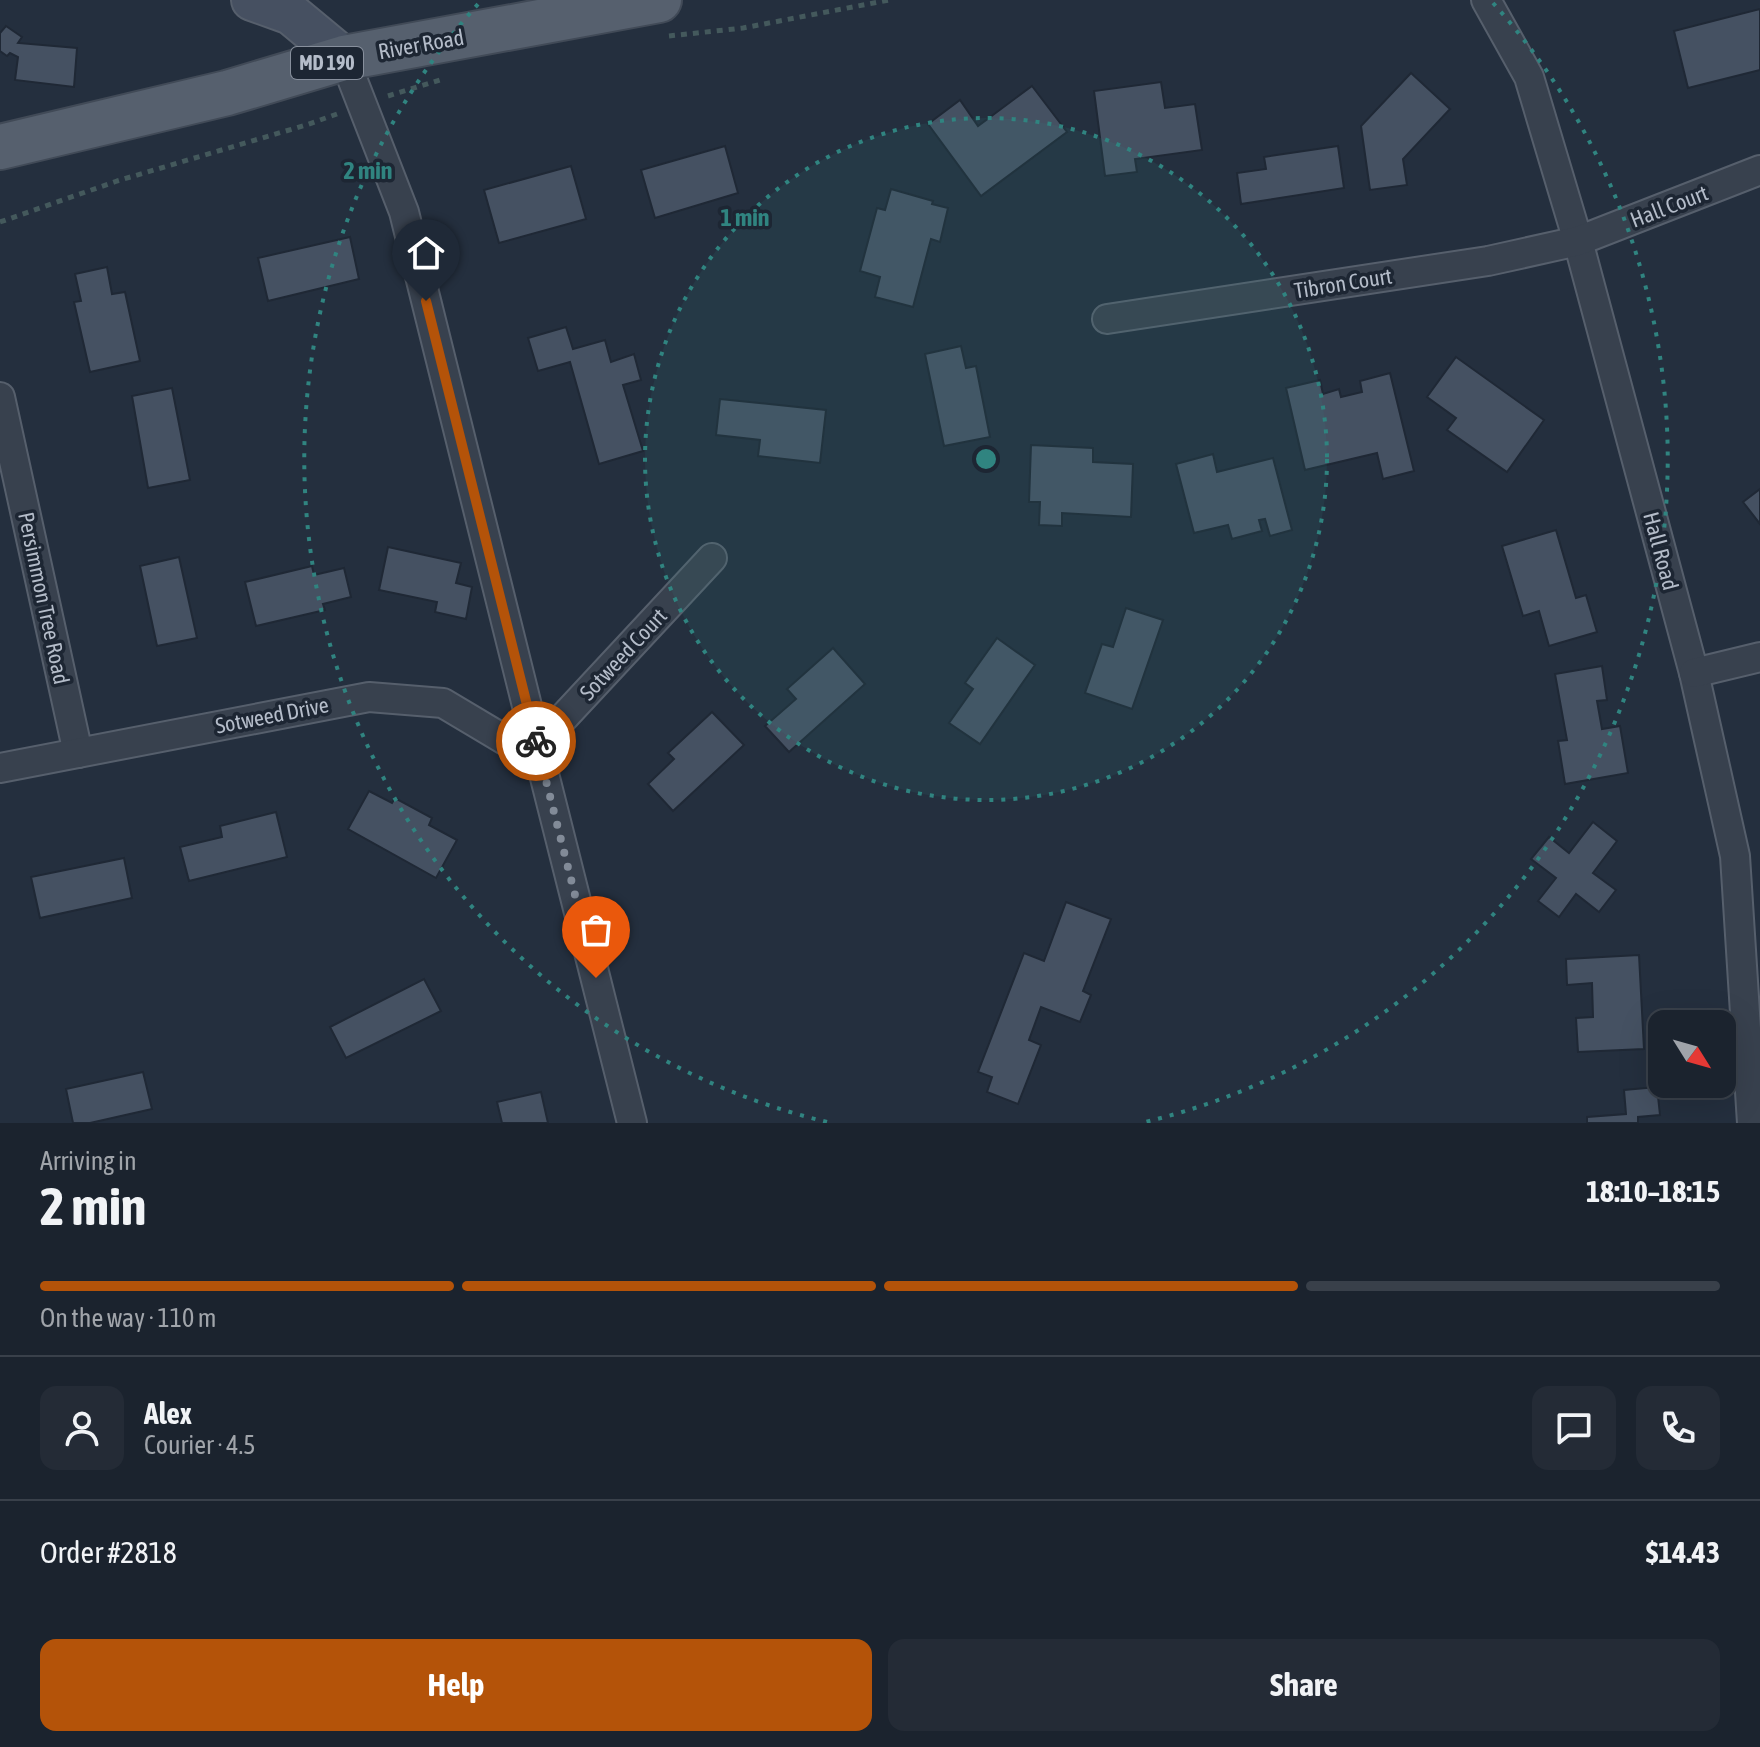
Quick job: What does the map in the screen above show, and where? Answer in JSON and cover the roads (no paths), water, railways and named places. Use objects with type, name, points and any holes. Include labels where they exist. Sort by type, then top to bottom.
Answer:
[{"type":"main road","points":[[252,0],[291,14],[344,58]]},
{"type":"main road","name":"River Road","points":[[0,147],[227,93],[344,58],[662,18]]},
{"type":"street","name":"Hall Road","points":[[1486,0],[1529,77],[1578,241],[1694,673],[1735,856],[1752,1123]]},
{"type":"street","points":[[344,58],[404,212],[632,1123]]},
{"type":"street","name":"Hall Court","points":[[1578,241],[1760,170]]},
{"type":"street","name":"Tibron Court","points":[[1107,319],[1488,261],[1578,241]]},
{"type":"street","name":"Persimmon Tree Road","points":[[0,397],[78,753]]},
{"type":"street","name":"Sotweed Court","points":[[537,746],[712,558]]},
{"type":"street","points":[[1694,673],[1760,657]]},
{"type":"street","name":"Sotweed Drive","points":[[0,768],[369,697],[443,703],[505,740],[537,746]]}]
